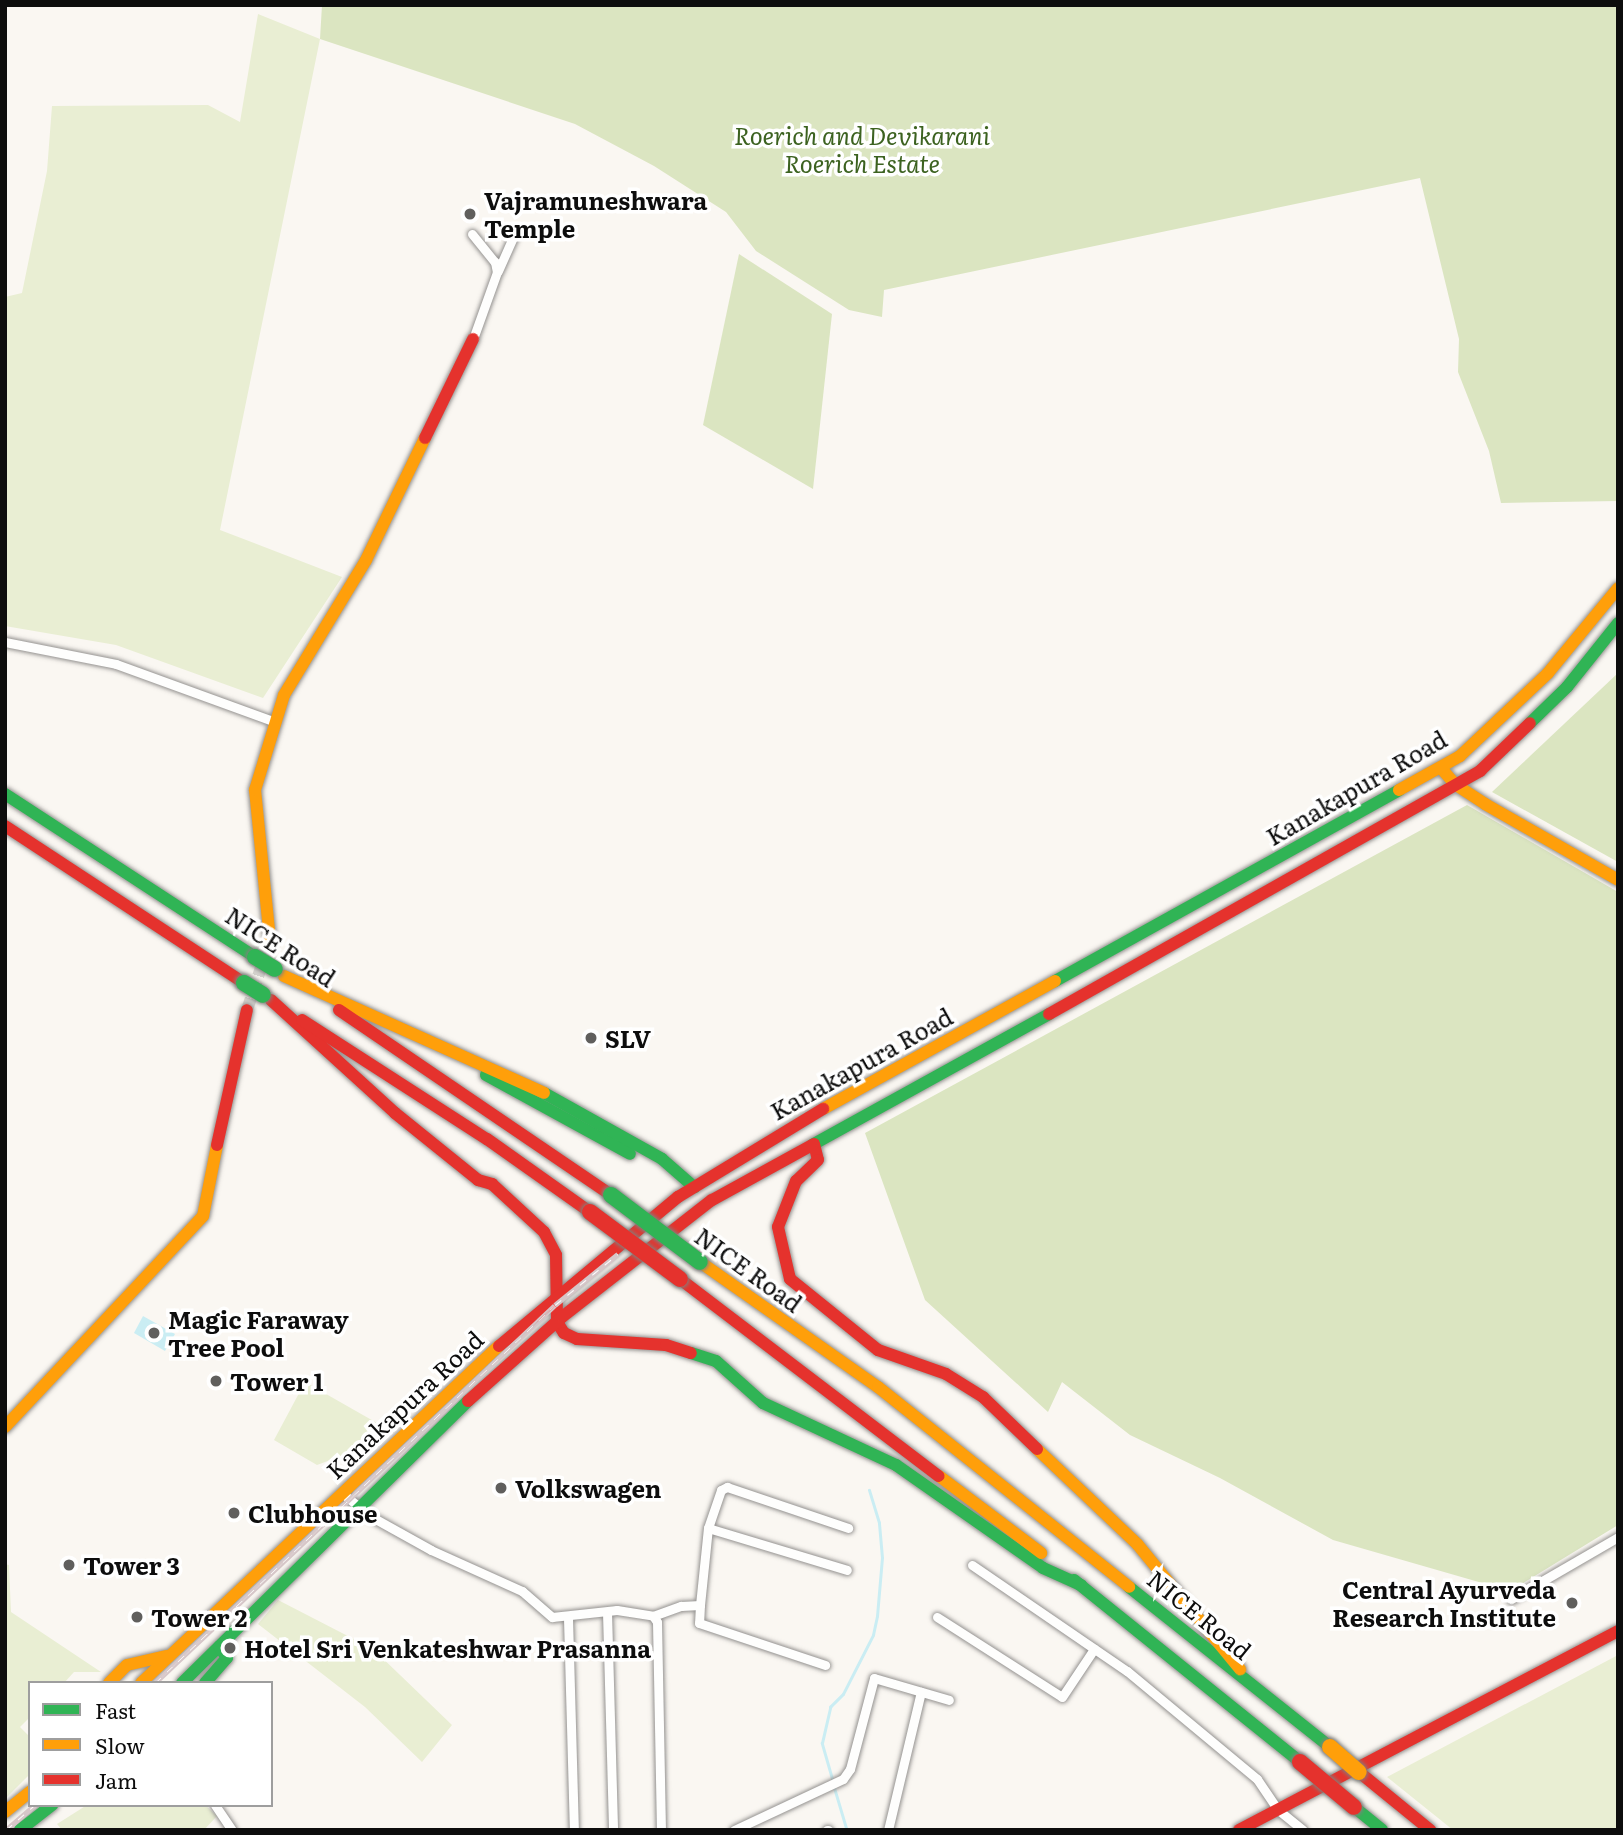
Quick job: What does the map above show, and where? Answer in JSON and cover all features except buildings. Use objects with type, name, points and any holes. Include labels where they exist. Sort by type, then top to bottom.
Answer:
[{"type":"main road","points":[[270,940],[254,822],[255,790],[284,695],[366,560],[473,339]]},
{"type":"main road","name":"Kanakapura Road","points":[[143,1681],[557,1295],[694,1187],[789,1128],[1441,768],[1520,702],[1618,587]]},
{"type":"main road","name":"Kanakapura Road","points":[[184,1681],[359,1508],[541,1335],[712,1200],[1480,771],[1567,687],[1618,623]]},
{"type":"main road","points":[[1441,768],[1456,785],[1618,880]]},
{"type":"main road","name":"NICE Road","points":[[5,794],[256,957],[611,1195],[700,1262],[877,1387],[1330,1747],[1430,1830]]},
{"type":"main road","name":"NICE Road","points":[[5,826],[487,1139],[590,1212],[959,1487],[1382,1830]]},
{"type":"main road","points":[[279,973],[581,1110],[662,1159],[669,1168],[694,1187]]},
{"type":"main road","points":[[267,998],[326,1054],[478,1180],[492,1184],[544,1232],[553,1247],[559,1276],[556,1322],[564,1333],[578,1339],[647,1341],[716,1361],[763,1402],[896,1465],[1043,1568],[1081,1586]]},
{"type":"main road","points":[[5,1427],[203,1216],[232,1065],[247,1010]]},
{"type":"main road","points":[[904,1066],[917,1086]]},
{"type":"main road","points":[[814,1144],[818,1160],[796,1181],[778,1227],[790,1279],[877,1350],[946,1374],[983,1397],[1138,1545],[1225,1646],[1250,1684]]},
{"type":"main road","points":[[1240,1830],[1618,1631]]},
{"type":"main road","points":[[207,1681],[227,1658],[219,1646]]},
{"type":"main road","name":"Kanakapura Road","points":[[111,1681],[127,1665],[174,1651]]},
{"type":"main road","points":[[5,1812],[28,1794]]},
{"type":"main road","points":[[20,1830],[50,1807]]},
{"type":"street","points":[[472,234],[495,262],[497,272]]},
{"type":"street","points":[[473,339],[497,272],[513,237]]},
{"type":"street","points":[[5,642],[116,664],[275,722]]},
{"type":"street","points":[[825,1665],[699,1622],[708,1528],[721,1490],[727,1487],[849,1528]]},
{"type":"street","points":[[342,1493],[359,1508],[431,1550],[522,1591],[552,1617],[568,1618],[607,1612],[645,1612],[653,1616],[657,1622],[662,1830]]},
{"type":"street","points":[[708,1528],[848,1570]]},
{"type":"street","points":[[1511,1599],[1618,1536]]},
{"type":"street","points":[[972,1565],[1094,1649],[1257,1779],[1277,1809],[1300,1829]]},
{"type":"street","points":[[653,1616],[681,1606],[700,1605]]},
{"type":"street","points":[[607,1612],[613,1830]]},
{"type":"street","points":[[937,1617],[1062,1697],[1094,1649]]},
{"type":"street","points":[[568,1618],[575,1830]]},
{"type":"street","points":[[734,1830],[843,1779],[850,1769],[874,1678],[949,1700]]},
{"type":"street","points":[[888,1830],[921,1692]]},
{"type":"street","points":[[216,1807],[232,1830]]},
{"type":"green space","name":"Roerich and Devikarani Roerich Estate","points":[[322,5],[1618,5],[1618,501],[1501,503],[1489,451],[1458,372],[1459,339],[1420,178],[884,290],[882,317],[849,310],[756,251],[726,212],[654,166],[575,124],[320,39]]},
{"type":"green space","points":[[258,14],[320,39],[220,530],[342,577],[263,698],[116,645],[5,626],[5,297],[22,293],[47,171],[52,106],[208,105],[240,122]]},
{"type":"green space","points":[[739,254],[832,314],[813,489],[703,425]]},
{"type":"green space","points":[[1618,673],[1618,862],[1492,792]]},
{"type":"green space","points":[[1467,805],[1618,892],[1618,1525],[1510,1591],[1333,1540],[1220,1478],[1130,1435],[1062,1382],[1048,1412],[925,1300],[865,1133]]},
{"type":"green space","points":[[305,1382],[384,1427],[347,1462],[333,1459],[317,1465],[274,1440]]},
{"type":"green space","points":[[5,1564],[9,1565],[11,1612],[101,1672],[74,1672],[66,1681],[28,1681],[28,1719],[20,1727],[28,1735],[28,1776],[5,1799]]},
{"type":"green space","points":[[278,1600],[373,1649],[452,1725],[422,1762],[365,1707],[258,1624]]},
{"type":"green space","points":[[1618,1655],[1618,1830],[1453,1830],[1387,1777]]},
{"type":"green space","points":[[84,1807],[207,1807],[217,1816],[204,1830],[62,1830],[57,1824]]},
{"type":"water","name":"Magic Faraway Tree Pool","points":[[143,1316],[175,1334],[165,1351],[134,1333]]},
{"type":"waterway","points":[[832,1779],[822,1743],[830,1707],[843,1694],[873,1635],[877,1616],[882,1558],[879,1523],[869,1491]]},
{"type":"waterway","points":[[834,1786],[847,1830]]},
{"type":"tunnel","points":[[247,1010],[270,940]]},
{"type":"railway","points":[[157,1681],[555,1305],[618,1254]]},
{"type":"railway","points":[[6,1830],[33,1807]]},
{"type":"traffic: fast","points":[[1530,723],[1567,687],[1618,623]]},
{"type":"traffic: fast","points":[[1055,981],[1399,790]]},
{"type":"traffic: fast","points":[[5,794],[255,957]]},
{"type":"traffic: fast","points":[[255,957],[275,969]]},
{"type":"traffic: fast","points":[[244,983],[263,995]]},
{"type":"traffic: fast","points":[[812,1145],[1049,1014]]},
{"type":"traffic: fast","points":[[486,1075],[630,1154]]},
{"type":"traffic: fast","points":[[544,1093],[662,1159],[694,1187]]},
{"type":"traffic: fast","points":[[611,1195],[700,1262]]},
{"type":"traffic: fast","points":[[691,1353],[716,1361],[763,1403],[896,1465],[1043,1568],[1081,1585]]},
{"type":"traffic: fast","points":[[184,1681],[468,1401]]},
{"type":"traffic: fast","points":[[1074,1580],[1300,1762]]},
{"type":"traffic: fast","points":[[1129,1587],[1330,1747]]},
{"type":"traffic: fast","points":[[207,1681],[227,1658],[219,1646]]},
{"type":"traffic: fast","points":[[20,1830],[49,1807]]},
{"type":"traffic: fast","points":[[1354,1807],[1382,1830]]},
{"type":"traffic: slow","points":[[270,940],[255,790],[284,695],[366,560],[425,438]]},
{"type":"traffic: slow","points":[[1399,790],[1460,756],[1548,673],[1618,588]]},
{"type":"traffic: slow","points":[[1441,768],[1456,785],[1485,804],[1618,880]]},
{"type":"traffic: slow","points":[[284,976],[544,1093]]},
{"type":"traffic: slow","points":[[823,1109],[1055,981]]},
{"type":"traffic: slow","points":[[5,1427],[203,1216],[217,1145]]},
{"type":"traffic: slow","points":[[700,1262],[878,1387],[1129,1587]]},
{"type":"traffic: slow","points":[[143,1681],[499,1346]]},
{"type":"traffic: slow","points":[[1037,1449],[1138,1545],[1240,1669]]},
{"type":"traffic: slow","points":[[939,1476],[1041,1553]]},
{"type":"traffic: slow","points":[[111,1681],[127,1665],[166,1656]]},
{"type":"traffic: slow","points":[[1330,1747],[1359,1772]]},
{"type":"traffic: slow","points":[[5,1812],[28,1794]]},
{"type":"traffic: jam","points":[[425,438],[473,339]]},
{"type":"traffic: jam","points":[[1049,1014],[1480,771],[1530,723]]},
{"type":"traffic: jam","points":[[5,826],[244,983]]},
{"type":"traffic: jam","points":[[271,1000],[395,1113],[478,1180],[492,1184],[544,1232],[556,1255],[557,1322],[564,1333],[577,1339],[666,1345],[691,1353]]},
{"type":"traffic: jam","points":[[217,1145],[247,1010]]},
{"type":"traffic: jam","points":[[339,1010],[611,1195]]},
{"type":"traffic: jam","points":[[302,1020],[487,1139],[590,1212]]},
{"type":"traffic: jam","points":[[499,1346],[678,1197],[823,1109]]},
{"type":"traffic: jam","points":[[814,1144],[818,1160],[796,1181],[778,1227],[790,1279],[878,1350],[946,1374],[983,1397],[1037,1449]]},
{"type":"traffic: jam","points":[[468,1401],[562,1317],[712,1200],[812,1145]]},
{"type":"traffic: jam","points":[[590,1212],[680,1279]]},
{"type":"traffic: jam","points":[[680,1279],[939,1476]]},
{"type":"traffic: jam","points":[[1239,1830],[1618,1631]]},
{"type":"traffic: jam","points":[[1300,1762],[1354,1807]]},
{"type":"traffic: jam","points":[[1359,1772],[1430,1830]]},
{"type":"place","name":"Vajramuneshwara Temple","points":[[470,214]]},
{"type":"place","name":"SLV","points":[[591,1038]]},
{"type":"place","name":"Magic Faraway Tree Pool","points":[[154,1333]]},
{"type":"place","name":"Tower 1","points":[[216,1381]]},
{"type":"place","name":"Volkswagen","points":[[501,1488]]},
{"type":"place","name":"Clubhouse","points":[[234,1513]]},
{"type":"place","name":"Tower 3","points":[[69,1565]]},
{"type":"place","name":"Central Ayurveda Research Institute","points":[[1572,1603]]},
{"type":"place","name":"Tower 2","points":[[137,1617]]},
{"type":"place","name":"Hotel Sri Venkateshwar Prasanna","points":[[230,1648]]}]
